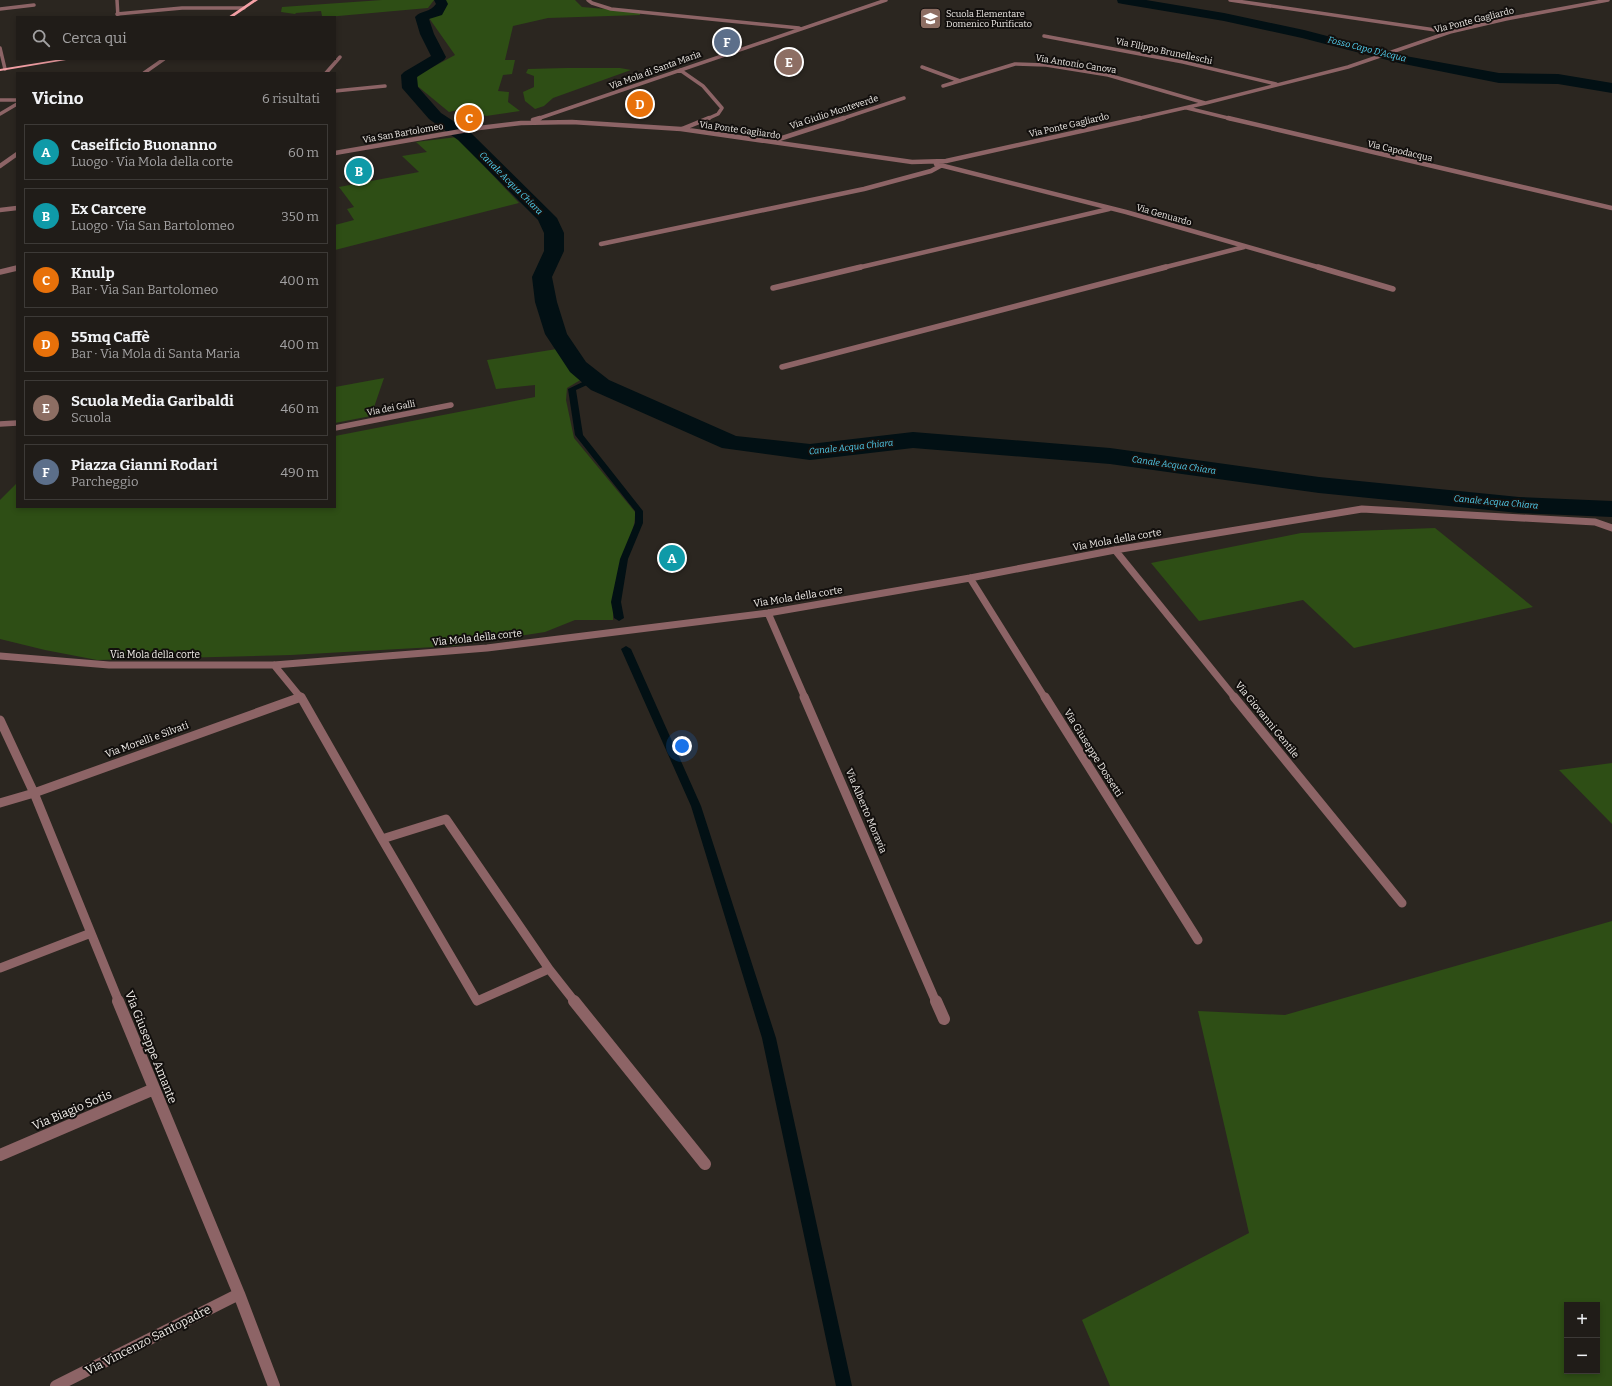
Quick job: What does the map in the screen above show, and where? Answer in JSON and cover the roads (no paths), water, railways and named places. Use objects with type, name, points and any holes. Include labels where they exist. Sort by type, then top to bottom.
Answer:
[{"type":"main road","points":[[232,16],[256,0]]},
{"type":"main road","points":[[2,69],[63,60]]},
{"type":"street","points":[[117,0],[118,16],[182,8],[244,8]]},
{"type":"street","points":[[182,0],[182,8]]},
{"type":"street","points":[[588,0],[592,3],[611,8],[802,28]]},
{"type":"street","name":"Via Mola di Santa Maria","points":[[521,123],[550,115],[886,0]]},
{"type":"street","points":[[1230,0],[1450,32]]},
{"type":"street","name":"Via Ponte Gagliardo","points":[[521,123],[572,122],[681,129],[912,162],[946,161],[1206,103],[1279,85],[1394,53],[1450,32],[1506,19],[1608,0]]},
{"type":"street","points":[[0,9],[34,5]]},
{"type":"street","name":"Via Filippo Brunelleschi","points":[[1044,36],[1183,62],[1279,85]]},
{"type":"street","points":[[0,48],[2,69]]},
{"type":"street","points":[[327,72],[340,57]]},
{"type":"street","points":[[145,72],[163,60]]},
{"type":"street","name":"Via Antonio Canova","points":[[943,86],[1016,64],[1046,65],[1108,75],[1206,103]]},
{"type":"street","points":[[922,67],[960,81]]},
{"type":"street","points":[[680,70],[692,76],[718,101],[722,108],[718,114],[681,129]]},
{"type":"street","points":[[336,91],[385,86]]},
{"type":"street","name":"Via Giulio Monteverde","points":[[770,142],[904,98]]},
{"type":"street","points":[[0,100],[16,100]]},
{"type":"street","points":[[0,114],[16,105]]},
{"type":"street","name":"Via Capodacqua","points":[[1184,108],[1612,208]]},
{"type":"street","name":"Via San Bartolomeo","points":[[336,153],[445,133],[521,123]]},
{"type":"street","points":[[0,166],[16,155]]},
{"type":"street","name":"Via Genuardo","points":[[929,162],[1112,208],[1393,289]]},
{"type":"street","points":[[601,244],[864,190],[932,171],[942,165]]},
{"type":"street","points":[[0,210],[16,208]]},
{"type":"street","points":[[774,288],[1112,208]]},
{"type":"street","points":[[782,367],[1244,246]]},
{"type":"street","points":[[0,272],[16,268]]},
{"type":"street","name":"Via dei Galli","points":[[336,428],[451,405]]},
{"type":"street","points":[[0,424],[16,423]]},
{"type":"street","name":"Via Mola della corte","points":[[1,657],[109,665],[274,665],[487,648],[768,613],[970,578],[1115,550],[1362,509],[1595,522],[1612,528]]},
{"type":"street","name":"Via Giovanni Gentile","points":[[1115,550],[1402,903]]},
{"type":"street","name":"Via Giuseppe Dossetti","points":[[970,578],[1198,940]]},
{"type":"street","name":"Via Alberto Moravia","points":[[768,613],[944,1019]]},
{"type":"street","points":[[274,665],[301,697],[477,1001],[549,969]]},
{"type":"street","name":"Via Morelli e Silvati","points":[[0,803],[34,793],[301,697]]},
{"type":"street","name":"Via Giuseppe Amante","points":[[0,720],[34,793],[92,933],[154,1089],[239,1294],[274,1386]]},
{"type":"street","points":[[382,839],[446,819],[549,969],[705,1164]]},
{"type":"street","points":[[0,968],[92,933]]},
{"type":"street","name":"Via Biagio Sotis","points":[[0,1155],[154,1089]]},
{"type":"street","name":"Via Vincenzo Santopadre","points":[[56,1386],[239,1294]]},
{"type":"waterway","name":"Canale Acqua Chiara","points":[[440,0],[442,4],[437,12],[422,17],[427,34],[439,57],[409,75],[410,88],[435,116],[464,136],[547,218],[554,233],[554,251],[542,277],[546,302],[556,334],[578,367],[600,385],[731,443],[810,452],[913,440],[1110,456],[1319,485],[1519,505],[1612,509]]},
{"type":"waterway","name":"Fosso Capo D'Acqua","points":[[1123,0],[1224,17],[1304,34],[1399,59],[1499,78],[1558,79],[1612,88]]},
{"type":"waterway","points":[[594,380],[572,389],[579,435],[639,511],[639,523],[624,559],[616,602],[619,618]]},
{"type":"waterway","points":[[626,649],[696,806],[769,1038],[844,1386]]},
{"type":"place","name":"Scuola Elementare Domenico Purificato","points":[[930,19]]},
{"type":"place","name":"Piazza Gianni Rodari","points":[[727,42]]},
{"type":"place","name":"Scuola Media Garibaldi","points":[[789,62]]},
{"type":"place","name":"55mq Caffè","points":[[640,104]]},
{"type":"place","name":"Knulp","points":[[469,118]]},
{"type":"place","name":"Ex Carcere","points":[[359,171]]},
{"type":"place","name":"Caseificio Buonanno","points":[[672,558]]}]
